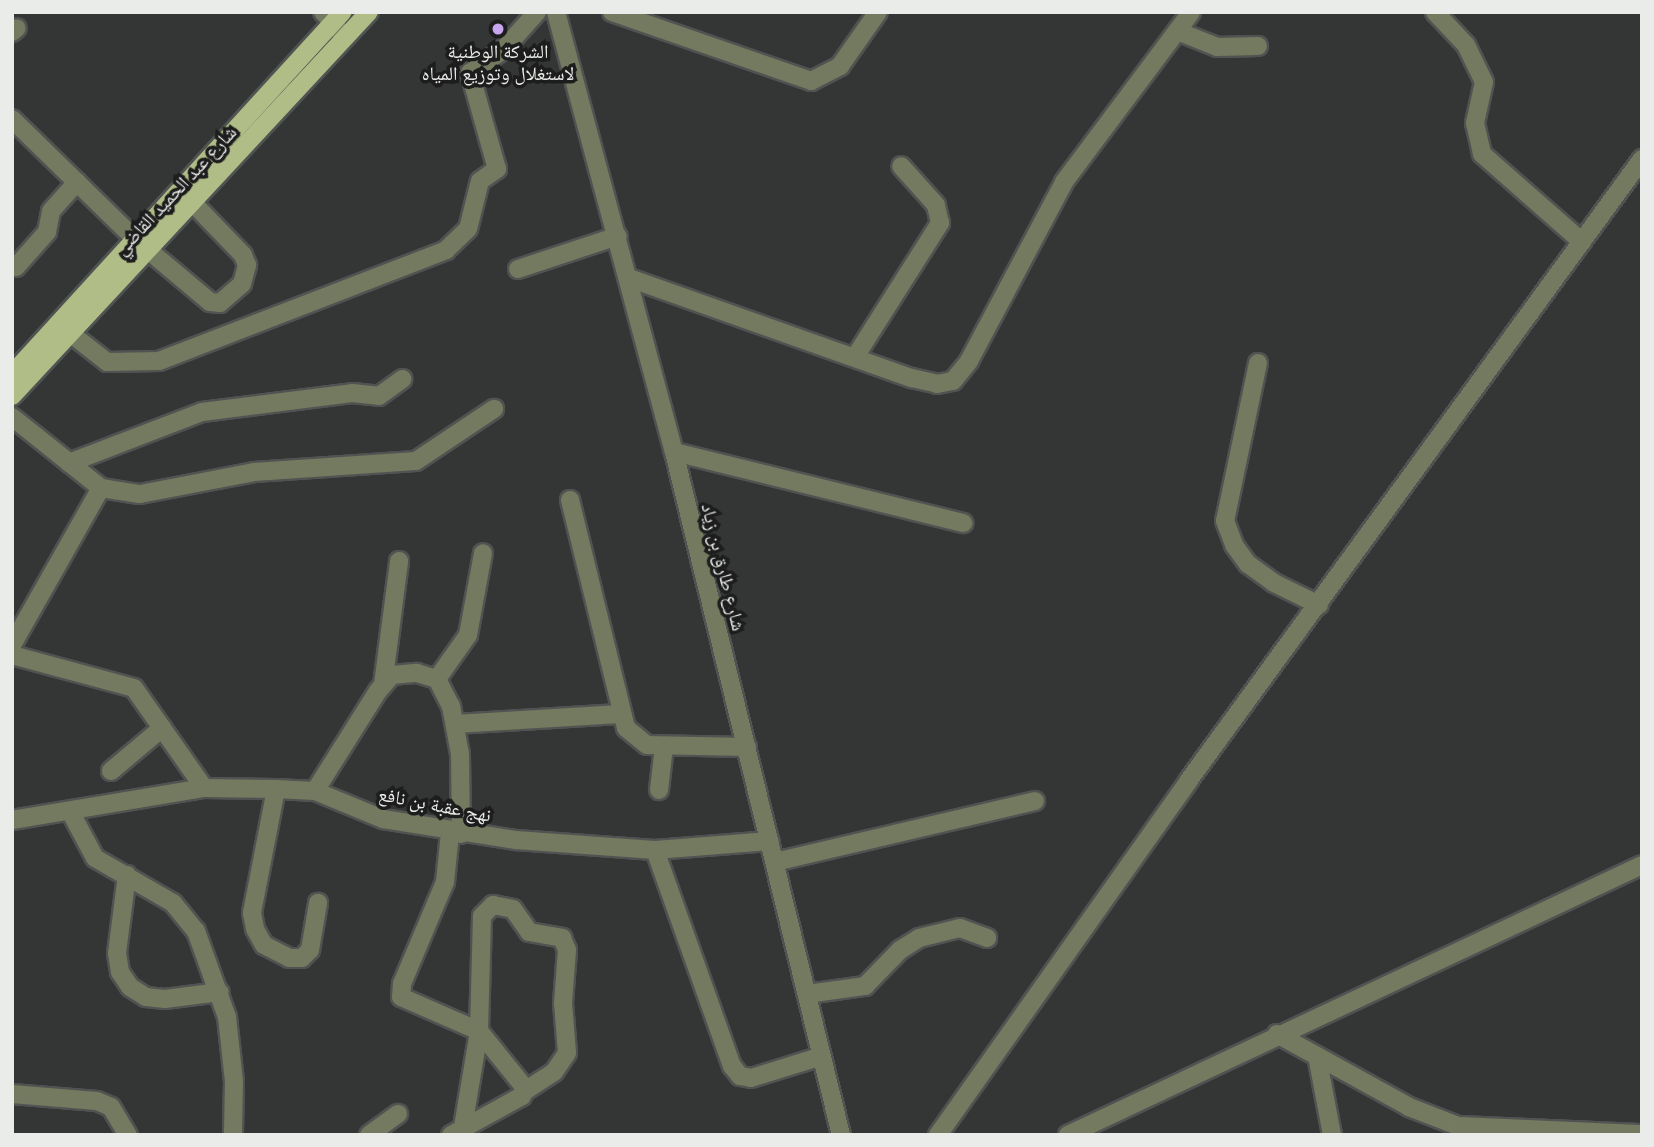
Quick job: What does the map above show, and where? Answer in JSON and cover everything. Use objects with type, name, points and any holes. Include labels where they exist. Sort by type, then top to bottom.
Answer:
[{"type":"main road","name":"شارع عبد الحميد القاضي","points":[[12,374],[141,244],[192,202],[369,12]]},
{"type":"main road","name":"شارع عبد الحميد القاضي","points":[[12,396],[70,333],[332,16]]},
{"type":"street","points":[[70,333],[107,362],[159,361],[446,250],[468,229],[480,181],[497,169],[470,73],[503,50],[537,12]]},
{"type":"street","name":"شارع طارق بن زياد","points":[[556,12],[674,452],[841,1135]]},
{"type":"street","points":[[612,12],[811,81],[840,66],[878,12]]},
{"type":"street","points":[[629,278],[937,384],[960,374],[1063,182],[1191,12]]},
{"type":"street","points":[[1435,12],[1466,45],[1484,82],[1475,122],[1482,154],[1582,242]]},
{"type":"street","points":[[332,16],[345,37]]},
{"type":"street","points":[[1177,30],[1217,47],[1258,46]]},
{"type":"street","points":[[12,119],[141,244],[210,302],[232,297],[246,274],[243,255],[192,202]]},
{"type":"street","points":[[938,1135],[1189,780],[1320,605],[1642,159]]},
{"type":"street","points":[[855,358],[940,223],[936,205],[901,166]]},
{"type":"street","points":[[16,267],[47,232],[51,211],[77,182]]},
{"type":"street","points":[[518,269],[618,236]]},
{"type":"street","points":[[1258,363],[1225,521],[1234,545],[1248,564],[1274,583],[1320,605]]},
{"type":"street","points":[[69,463],[202,412],[352,393],[379,396],[402,379]]},
{"type":"street","points":[[12,417],[101,488],[140,494],[254,472],[412,462],[429,455],[494,409]]},
{"type":"street","points":[[674,452],[963,523]]},
{"type":"street","points":[[12,645],[101,488]]},
{"type":"street","points":[[570,500],[620,714],[639,741],[664,746],[747,747]]},
{"type":"street","points":[[437,680],[468,635],[483,553]]},
{"type":"street","points":[[383,685],[400,561]]},
{"type":"street","points":[[12,654],[128,684],[204,788]]},
{"type":"street","points":[[315,791],[392,675],[406,671],[437,680],[446,692],[455,724],[455,833],[445,882],[402,984],[401,997],[479,1031],[521,1081],[523,1092]]},
{"type":"street","points":[[455,724],[620,714]]},
{"type":"street","points":[[111,771],[162,728]]},
{"type":"street","points":[[659,790],[664,746]]},
{"type":"street","name":"نهج عقبة بن نافع","points":[[12,820],[204,788],[276,789],[315,791],[383,819],[455,833],[655,850],[770,841]]},
{"type":"street","points":[[276,789],[252,914],[255,929],[264,945],[289,958],[302,958],[310,950],[318,903]]},
{"type":"street","points":[[775,862],[1035,801]]},
{"type":"street","points":[[70,811],[88,851],[173,903],[196,930],[220,992],[234,1081],[233,1135]]},
{"type":"street","points":[[655,850],[732,1066],[740,1076],[751,1078],[822,1056]]},
{"type":"street","points":[[1068,1135],[1277,1034],[1642,864]]},
{"type":"street","points":[[127,875],[117,953],[120,972],[130,987],[146,997],[165,999],[220,992]]},
{"type":"street","points":[[493,905],[508,906],[529,932],[555,933],[567,950],[563,1003],[567,1053],[554,1072],[457,1131],[479,1031],[482,916],[493,905]]},
{"type":"street","points":[[807,994],[865,986],[900,950],[919,938],[960,928],[987,938]]},
{"type":"street","points":[[1277,1034],[1318,1061],[1409,1107],[1458,1126],[1642,1134]]},
{"type":"street","points":[[1318,1061],[1332,1135]]},
{"type":"street","points":[[12,1094],[97,1101],[111,1107],[128,1135]]},
{"type":"street","points":[[369,1135],[398,1114]]},
{"type":"place","name":"الشركة الوطنية لاستغلال وتوزيع المياه","points":[[498,29]]}]
